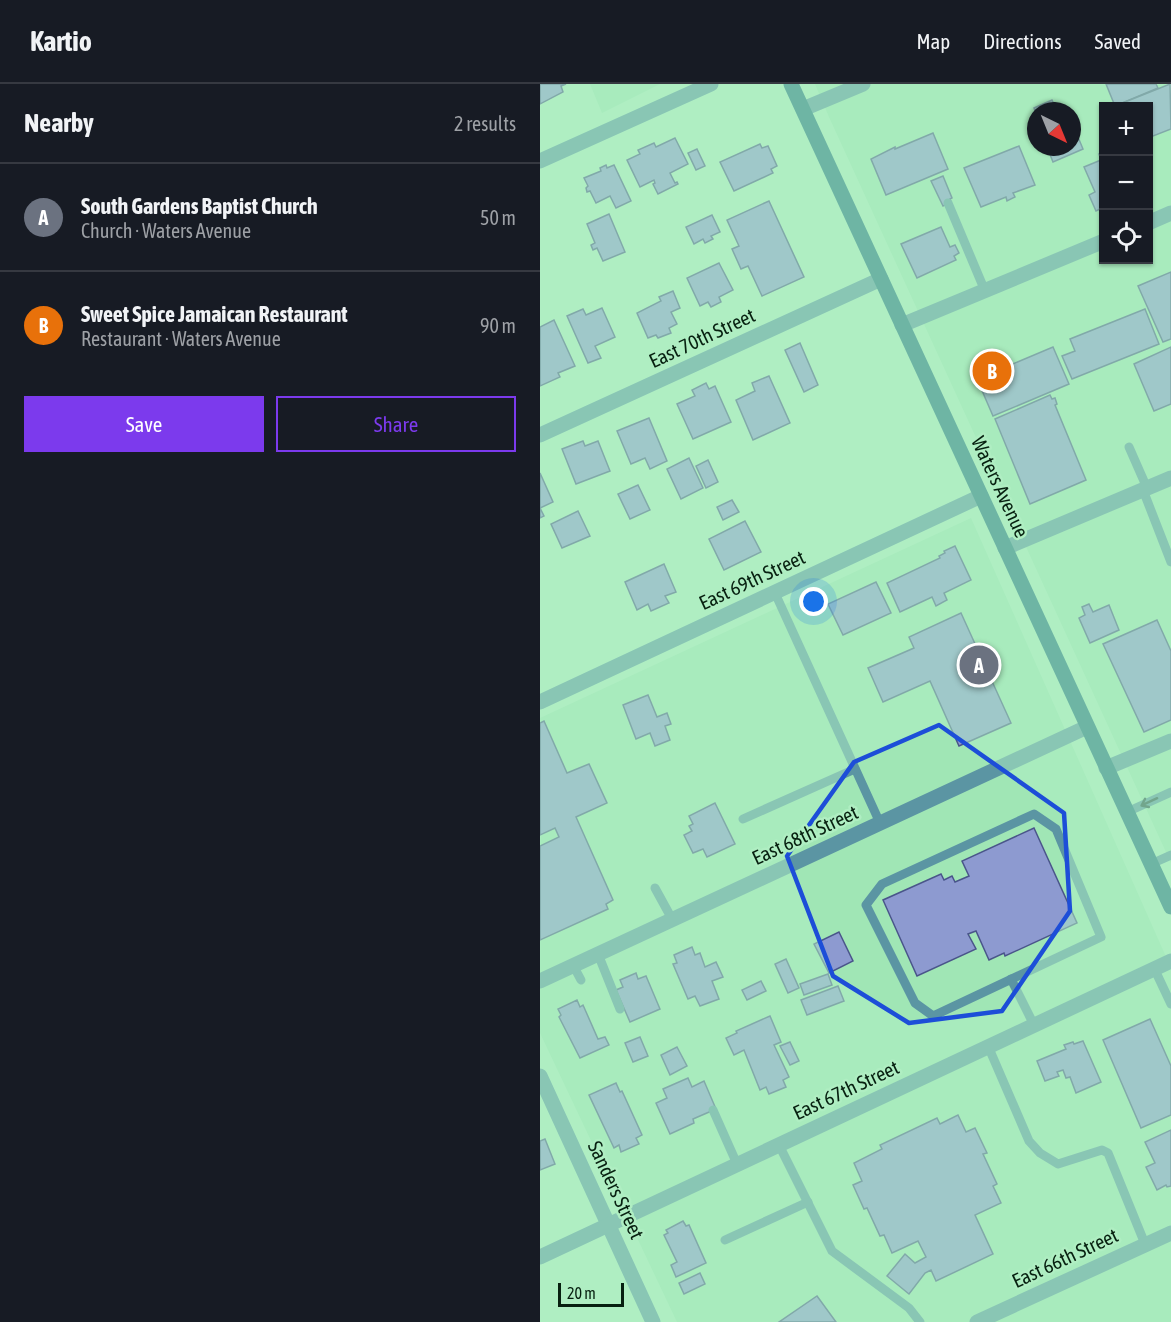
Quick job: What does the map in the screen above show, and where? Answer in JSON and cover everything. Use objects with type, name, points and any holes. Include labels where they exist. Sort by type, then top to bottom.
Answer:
[{"type":"main road","name":"Waters Avenue","points":[[791,84],[1171,907]]},
{"type":"street","points":[[540,161],[711,84]]},
{"type":"street","points":[[803,109],[863,84]]},
{"type":"street","points":[[1153,221],[1171,213]]},
{"type":"street","points":[[902,325],[1099,243]]},
{"type":"street","name":"East 70th Street","points":[[540,435],[881,279]]},
{"type":"street","points":[[1005,548],[1171,478]]},
{"type":"street","name":"East 69th Street","points":[[540,702],[981,496]]},
{"type":"street","name":"East 68th Street","points":[[540,981],[1088,727]]},
{"type":"street","points":[[1106,768],[1171,741]]},
{"type":"street","name":"East 67th Street","points":[[540,1257],[1171,961]]},
{"type":"street","name":"Sanders Street","points":[[540,1076],[653,1322]]},
{"type":"street","name":"East 66th Street","points":[[977,1322],[1171,1233]]},
{"type":"lane","points":[[948,203],[985,291]]},
{"type":"lane","points":[[1129,447],[1171,562]]},
{"type":"lane","points":[[775,593],[880,823]]},
{"type":"lane","points":[[742,819],[855,769]]},
{"type":"lane","points":[[1127,812],[1171,792]]},
{"type":"lane","points":[[1034,814],[1056,829],[1101,937],[1011,979],[933,1016],[915,1003],[866,905],[882,884],[1034,814]]},
{"type":"lane","points":[[1151,864],[1171,855]]},
{"type":"lane","points":[[655,888],[672,919]]},
{"type":"lane","points":[[598,954],[620,1009]]},
{"type":"lane","points":[[573,965],[580,980]]},
{"type":"lane","points":[[1154,968],[1171,1004]]},
{"type":"lane","points":[[1011,979],[1034,1025]]},
{"type":"lane","points":[[988,1046],[1029,1141],[1040,1153],[1058,1164],[1102,1150],[1108,1153],[1145,1244]]},
{"type":"lane","points":[[713,1110],[737,1164]]},
{"type":"lane","points":[[779,1145],[832,1251],[909,1308],[920,1322]]},
{"type":"lane","points":[[725,1240],[808,1202]]},
{"type":"highlighted area","points":[[939,725],[1064,813],[1070,911],[1002,1011],[909,1023],[833,976],[787,856],[854,762]]},
{"type":"shaded area","points":[[590,84],[660,84],[602,113]]},
{"type":"shaded area","points":[[815,84],[1171,84],[1171,863],[829,117]]},
{"type":"shaded area","points":[[971,518],[1171,968],[1171,1322],[677,1322],[540,1033],[540,718]]},
{"type":"building","points":[[540,84],[566,84],[561,86],[563,92],[540,104]]},
{"type":"building","points":[[1106,84],[1156,84],[1158,88],[1125,102],[1113,102]]},
{"type":"building","points":[[1170,84],[1171,129],[1153,136],[1153,102],[1125,102]]},
{"type":"building","points":[[933,133],[948,169],[886,195],[871,159]]},
{"type":"building","points":[[675,138],[688,164],[670,173],[675,183],[678,184],[658,194],[653,184],[654,180],[640,187],[627,160],[640,154],[638,150],[654,143],[656,147]]},
{"type":"building","points":[[760,144],[762,148],[768,146],[777,166],[771,169],[773,173],[734,191],[720,162]]},
{"type":"building","points":[[1019,146],[1035,185],[1013,193],[1015,197],[1007,201],[1006,197],[981,207],[964,168]]},
{"type":"building","points":[[697,149],[705,166],[696,170],[688,153]]},
{"type":"building","points":[[1051,156],[1067,156],[1053,162]]},
{"type":"building","points":[[1099,161],[1099,210],[1096,211],[1089,195],[1095,192],[1084,167]]},
{"type":"building","points":[[606,165],[607,168],[614,165],[631,201],[616,208],[610,196],[596,203],[586,188],[588,186],[584,178],[601,171],[600,168]]},
{"type":"building","points":[[943,176],[952,198],[951,202],[943,206],[931,181]]},
{"type":"building","points":[[769,201],[804,277],[762,296],[748,266],[741,269],[732,249],[739,246],[727,220]]},
{"type":"building","points":[[609,214],[625,252],[603,261],[597,248],[593,250],[591,245],[595,243],[587,224]]},
{"type":"building","points":[[712,215],[720,232],[711,236],[713,239],[705,243],[703,239],[694,244],[686,227]]},
{"type":"building","points":[[941,227],[950,247],[955,245],[959,253],[954,256],[956,260],[917,278],[901,244]]},
{"type":"building","points":[[719,263],[733,290],[719,297],[721,302],[711,307],[708,302],[700,306],[687,278]]},
{"type":"building","points":[[1171,272],[1171,339],[1163,342],[1138,286]]},
{"type":"building","points":[[673,291],[680,308],[671,312],[677,324],[669,328],[671,333],[658,338],[656,335],[648,338],[637,313],[661,301],[659,297]]},
{"type":"building","points":[[602,308],[615,337],[595,346],[601,358],[588,363],[567,316],[583,309],[586,315]]},
{"type":"building","points":[[1145,309],[1159,344],[1072,379],[1062,356],[1075,351],[1070,339]]},
{"type":"building","points":[[554,320],[575,366],[558,373],[560,377],[540,386],[540,327]]},
{"type":"building","points":[[800,343],[818,385],[804,392],[785,350]]},
{"type":"building","points":[[1053,347],[1069,384],[993,416],[977,379]]},
{"type":"building","points":[[1171,347],[1171,404],[1154,411],[1134,364]]},
{"type":"building","points":[[769,376],[790,423],[753,440],[736,400],[755,391],[752,383]]},
{"type":"building","points":[[706,383],[709,389],[715,386],[731,422],[693,439],[677,404],[695,396],[692,390]]},
{"type":"building","points":[[1050,395],[1052,399],[1055,398],[1057,404],[1055,405],[1086,480],[1030,504],[995,419]]},
{"type":"building","points":[[649,418],[667,461],[650,469],[645,458],[631,464],[617,431]]},
{"type":"building","points":[[583,441],[585,446],[598,441],[610,471],[576,484],[562,449]]},
{"type":"building","points":[[689,458],[703,488],[681,499],[667,469]]},
{"type":"building","points":[[708,460],[718,482],[706,488],[696,466]]},
{"type":"building","points":[[540,473],[553,502],[540,508]]},
{"type":"building","points":[[638,485],[650,510],[630,519],[618,494]]},
{"type":"building","points":[[732,500],[739,512],[723,520],[717,507]]},
{"type":"building","points":[[578,511],[590,536],[562,548],[551,524]]},
{"type":"building","points":[[745,521],[761,552],[724,570],[709,539]]},
{"type":"building","points":[[955,546],[971,580],[944,593],[947,600],[936,606],[932,597],[900,612],[887,583],[940,558],[939,556],[945,553],[944,551]]},
{"type":"building","points":[[664,564],[676,592],[665,596],[669,603],[651,611],[648,604],[637,610],[625,582]]},
{"type":"building","points":[[876,582],[891,613],[843,635],[828,604]]},
{"type":"building","points":[[1089,604],[1093,612],[1109,605],[1119,630],[1090,643],[1079,618],[1085,615],[1082,607]]},
{"type":"building","points":[[961,613],[1011,723],[959,746],[930,681],[883,702],[868,668],[914,648],[909,637]]},
{"type":"building","points":[[1157,620],[1171,651],[1171,720],[1144,732],[1103,644]]},
{"type":"building","points":[[648,695],[657,717],[667,713],[671,724],[665,726],[670,740],[655,746],[650,733],[636,739],[623,705]]},
{"type":"building","points":[[544,721],[567,773],[589,764],[607,803],[576,817],[613,900],[606,904],[608,909],[540,940],[540,846],[559,837],[555,828],[540,835],[540,723]]},
{"type":"building","points":[[715,803],[735,844],[707,857],[703,849],[693,853],[684,835],[692,831],[689,826],[693,824],[689,816]]},
{"type":"building","points":[[1034,828],[1077,923],[1005,956],[1004,953],[989,960],[976,931],[968,934],[976,949],[917,976],[883,900],[941,874],[944,880],[952,876],[955,882],[969,876],[962,861]]},
{"type":"building","points":[[839,932],[853,961],[829,973],[814,944]]},
{"type":"building","points":[[692,947],[695,955],[700,953],[705,967],[716,962],[723,977],[712,981],[719,999],[700,1006],[695,996],[688,999],[673,964],[677,963],[674,955]]},
{"type":"building","points":[[786,959],[799,988],[788,993],[775,964]]},
{"type":"building","points":[[636,973],[638,979],[646,976],[660,1009],[630,1022],[616,990],[623,987],[620,980]]},
{"type":"building","points":[[828,974],[832,985],[804,995],[800,984]]},
{"type":"building","points":[[761,981],[766,991],[747,1000],[742,990]]},
{"type":"building","points":[[838,986],[844,1001],[807,1015],[801,1000]]},
{"type":"building","points":[[577,1000],[580,1007],[583,1005],[598,1039],[605,1037],[609,1045],[580,1058],[559,1017],[561,1015],[558,1009]]},
{"type":"building","points":[[770,1016],[781,1042],[774,1045],[789,1077],[783,1080],[786,1087],[769,1094],[766,1087],[760,1090],[744,1050],[734,1055],[726,1038]]},
{"type":"building","points":[[1150,1019],[1171,1066],[1171,1115],[1141,1128],[1103,1040]]},
{"type":"building","points":[[640,1037],[648,1056],[633,1062],[625,1043]]},
{"type":"building","points":[[1083,1041],[1101,1082],[1076,1093],[1070,1077],[1066,1078],[1063,1070],[1057,1072],[1059,1076],[1045,1081],[1037,1061],[1066,1049],[1064,1045]]},
{"type":"building","points":[[790,1042],[799,1061],[790,1065],[780,1046]]},
{"type":"building","points":[[677,1047],[687,1066],[670,1075],[661,1055]]},
{"type":"building","points":[[688,1078],[692,1087],[704,1081],[716,1109],[693,1119],[694,1123],[670,1134],[656,1103],[667,1098],[663,1089]]},
{"type":"building","points":[[616,1083],[642,1135],[636,1138],[639,1144],[621,1152],[619,1145],[614,1148],[589,1095]]},
{"type":"building","points":[[958,1115],[966,1132],[975,1128],[987,1153],[983,1154],[997,1184],[993,1186],[1001,1203],[975,1215],[993,1254],[936,1281],[931,1270],[925,1273],[909,1294],[887,1276],[905,1254],[915,1263],[926,1257],[918,1241],[892,1253],[884,1235],[880,1236],[867,1208],[864,1209],[853,1185],[862,1181],[854,1163],[882,1149],[880,1145],[937,1118],[940,1124]]},
{"type":"building","points":[[1171,1130],[1171,1186],[1166,1185],[1157,1190],[1146,1167],[1155,1163],[1145,1142]]},
{"type":"building","points":[[545,1139],[555,1164],[540,1170],[540,1141]]},
{"type":"building","points":[[683,1221],[686,1226],[689,1225],[706,1263],[676,1277],[671,1265],[677,1262],[664,1235],[668,1233],[666,1230]]},
{"type":"building","points":[[700,1273],[705,1284],[684,1294],[679,1283]]},
{"type":"building","points":[[817,1296],[836,1322],[779,1322]]},
{"type":"place","name":"Sweet Spice Jamaican Restaurant","points":[[992,371]]},
{"type":"place","name":"South Gardens Baptist Church","points":[[979,665]]}]
